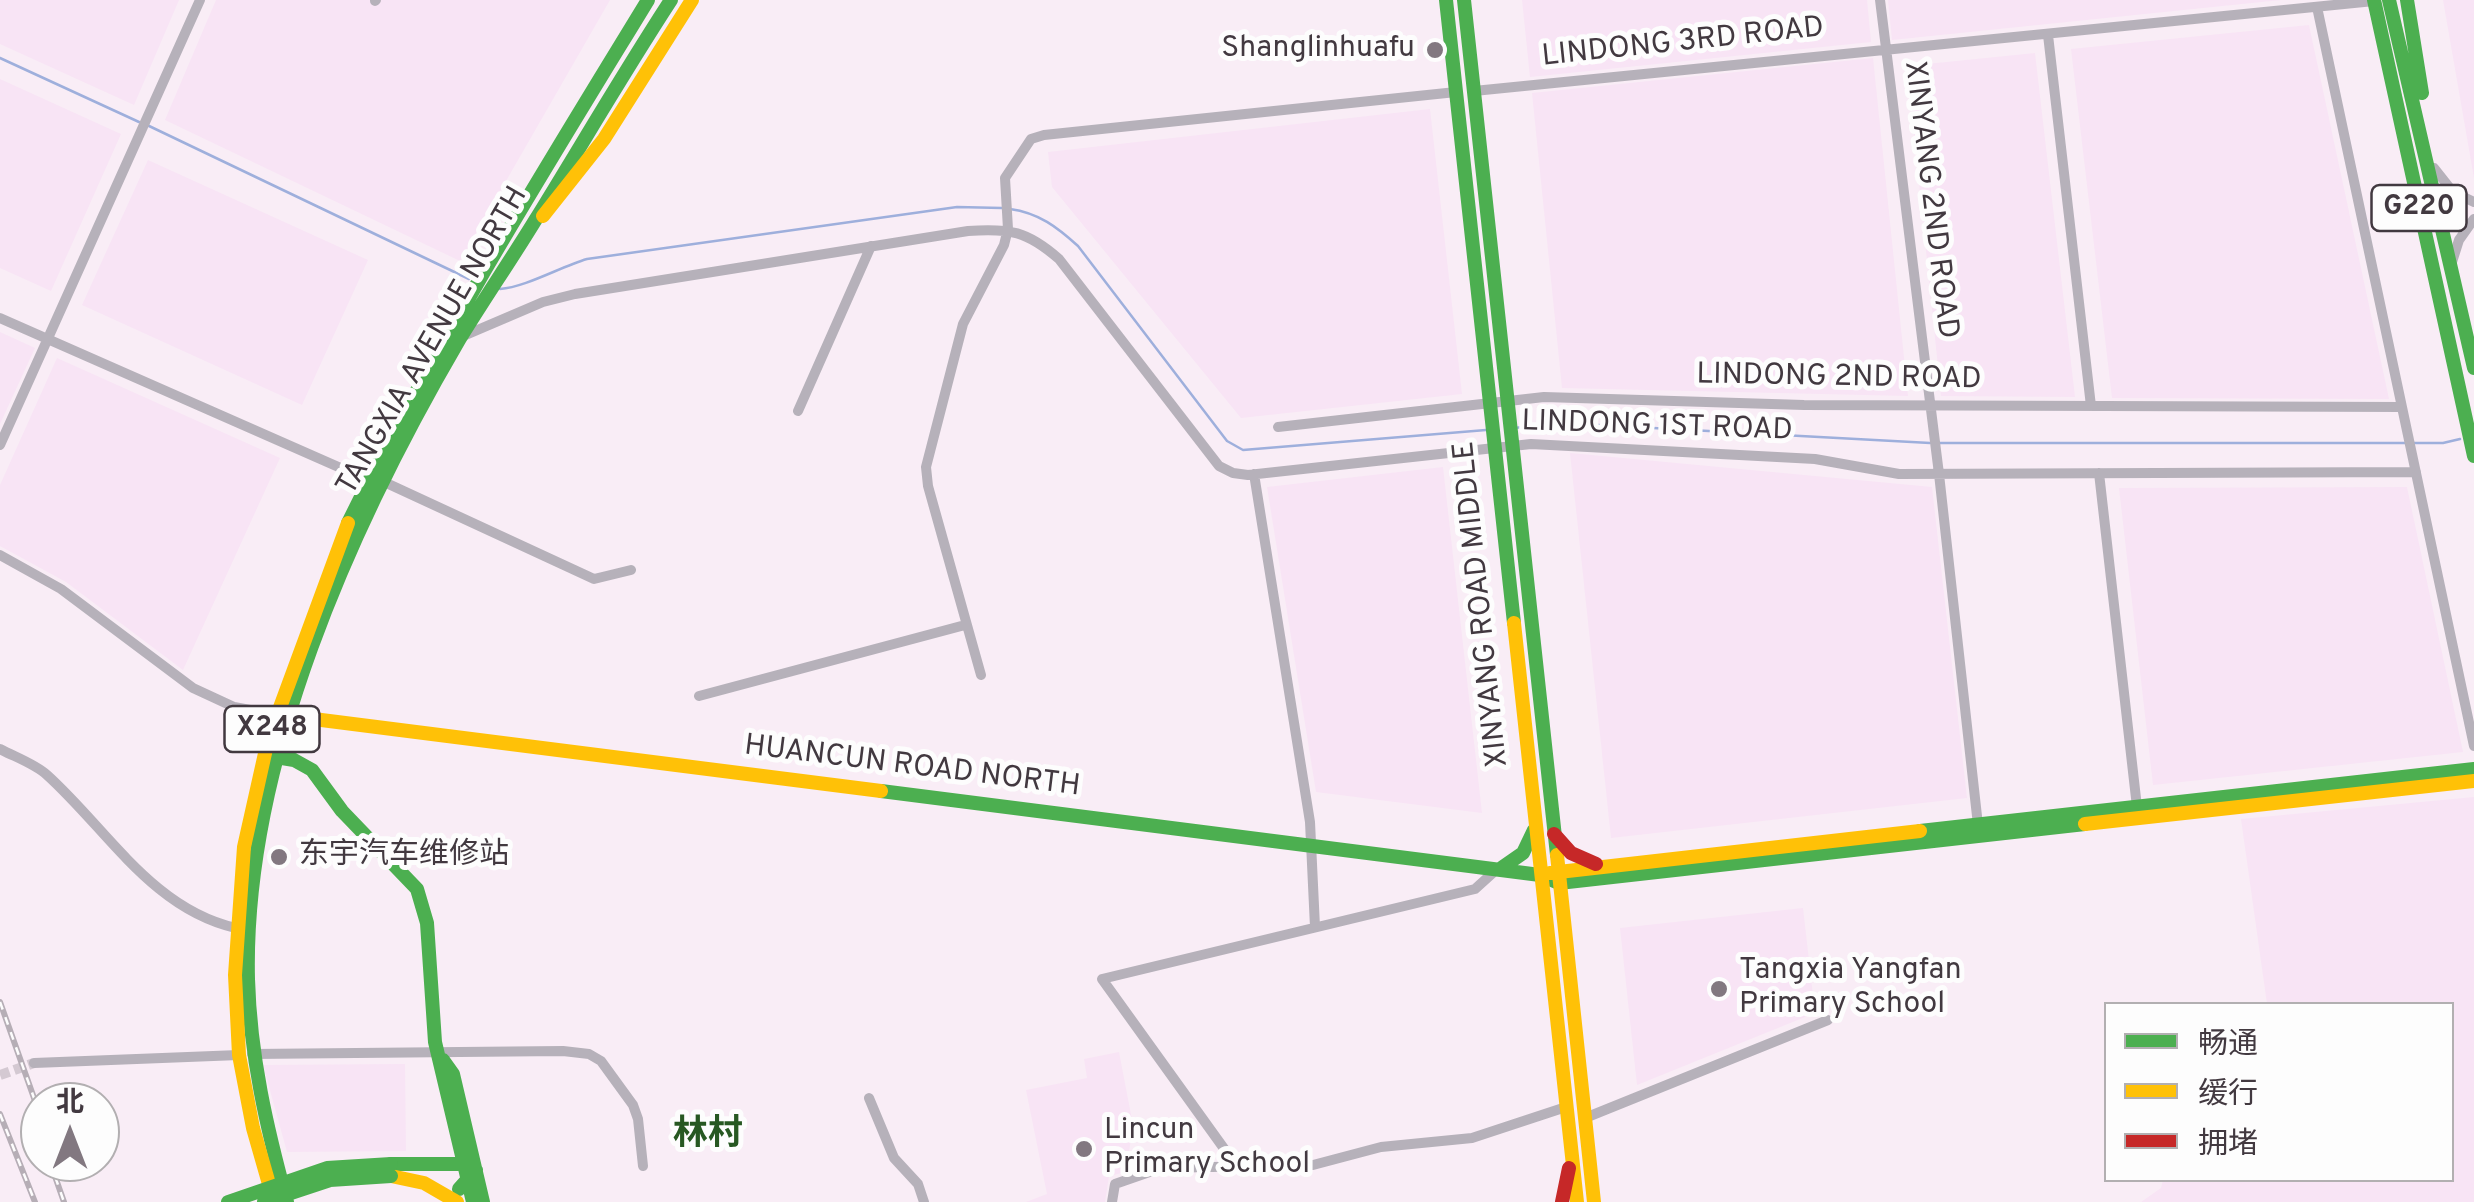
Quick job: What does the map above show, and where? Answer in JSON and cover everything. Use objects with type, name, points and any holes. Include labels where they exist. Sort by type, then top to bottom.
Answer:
[{"type":"main road","name":"TANGXIA AVENUE NORTH","points":[[274,1202],[253,1128],[236,928],[244,846],[255,789],[375,480],[470,292],[648,0]]},
{"type":"main road","name":"TANGXIA AVENUE NORTH","points":[[375,480],[671,0]]},
{"type":"main road","points":[[529,231],[574,183],[601,146],[692,0]]},
{"type":"main road","name":"XINYANG ROAD MIDDLE","points":[[1446,0],[1578,1202]]},
{"type":"main road","name":"XINYANG ROAD MIDDLE","points":[[1464,0],[1594,1202]]},
{"type":"main road","name":"G220","points":[[2379,0],[2442,227],[2474,368]]},
{"type":"main road","name":"G220","points":[[2379,0],[2473,453]]},
{"type":"main road","points":[[2407,0],[2442,227]]},
{"type":"main road","name":"TANGXIA AVENUE NORTH","points":[[282,715],[250,888],[245,1054],[287,1202]]},
{"type":"main road","name":"HUANCUN ROAD NORTH","points":[[282,715],[1559,877]]},
{"type":"main road","points":[[276,756],[312,770],[342,811],[418,889],[427,923],[439,1054],[453,1074],[462,1178],[472,1202]]},
{"type":"main road","points":[[1559,877],[1612,865],[2474,770]]},
{"type":"main road","points":[[1559,877],[1600,878],[2474,781]]},
{"type":"main road","points":[[1496,870],[1523,852],[1534,825]]},
{"type":"main road","points":[[1554,834],[1578,857],[1612,865]]},
{"type":"main road","points":[[1563,916],[1572,893],[1600,878]]},
{"type":"main road","points":[[1562,1202],[1571,1147]]},
{"type":"main road","points":[[228,1202],[328,1168],[462,1178],[483,1202]]},
{"type":"main road","points":[[264,1202],[330,1180],[391,1170],[441,1192],[462,1178]]},
{"type":"street","points":[[0,445],[200,0]]},
{"type":"street","name":"XINYANG 2ND ROAD","points":[[1880,0],[1978,824]]},
{"type":"street","name":"LINDONG 3RD ROAD","points":[[1474,91],[2379,0]]},
{"type":"street","points":[[2317,7],[2474,746]]},
{"type":"street","points":[[2048,35],[2091,406]]},
{"type":"street","points":[[981,675],[964,626],[928,486],[928,451],[964,324],[1004,245],[1008,229],[1005,178],[1022,150],[1044,135],[1456,92]]},
{"type":"street","points":[[2433,166],[2453,192],[2474,202]]},
{"type":"street","points":[[2452,268],[2459,240],[2474,218]]},
{"type":"street","points":[[461,338],[544,302],[575,294],[968,231],[1008,229]]},
{"type":"street","name":"LINDONG 1ST ROAD","points":[[1008,229],[1032,238],[1059,259],[1219,466],[1233,473],[1254,474],[1512,440],[1815,459],[1878,472],[2416,472]]},
{"type":"street","points":[[798,411],[871,246]]},
{"type":"street","points":[[0,318],[594,578],[631,570]]},
{"type":"street","name":"LINDONG 2ND ROAD","points":[[1278,427],[1490,408],[1544,398],[1930,406],[2402,407]]},
{"type":"street","points":[[2099,473],[2137,807]]},
{"type":"street","points":[[1254,474],[1310,822],[1315,927]]},
{"type":"street","points":[[0,555],[61,589],[193,688],[234,707],[282,715]]},
{"type":"street","points":[[699,696],[964,626]]},
{"type":"street","points":[[0,749],[44,772],[144,876],[178,904],[199,917],[236,928]]},
{"type":"street","points":[[1238,1168],[1102,978],[1475,888],[1496,870]]},
{"type":"street","points":[[1584,1118],[1828,1020]]},
{"type":"street","points":[[34,1062],[245,1054],[589,1054],[601,1061],[632,1105],[638,1119],[643,1166]]},
{"type":"street","points":[[869,1098],[894,1158],[918,1184],[924,1202]]},
{"type":"street","points":[[1114,1201],[1115,1184],[1161,1168],[1313,1165],[1382,1147],[1472,1138],[1566,1107]]},
{"type":"shaded area","points":[[0,0],[179,0],[134,105],[0,44]]},
{"type":"shaded area","points":[[216,0],[610,0],[460,261],[165,120]]},
{"type":"shaded area","points":[[1522,0],[1867,0],[1871,42],[1530,77]]},
{"type":"shaded area","points":[[1888,0],[2281,0],[1892,40]]},
{"type":"shaded area","points":[[2443,0],[2474,0],[2474,178]]},
{"type":"shaded area","points":[[2309,25],[2389,399],[2112,398],[2071,49]]},
{"type":"shaded area","points":[[2035,53],[2075,397],[1941,396],[1907,66]]},
{"type":"shaded area","points":[[1873,58],[1908,396],[1562,388],[1532,93]]},
{"type":"shaded area","points":[[0,79],[121,134],[51,291],[0,268]]},
{"type":"shaded area","points":[[1430,109],[1462,394],[1241,418],[1052,187],[1048,152]]},
{"type":"shaded area","points":[[148,160],[368,260],[302,405],[82,305]]},
{"type":"shaded area","points":[[0,332],[35,348],[0,424]]},
{"type":"shaded area","points":[[57,358],[280,458],[183,670],[66,582],[0,546],[0,485]]},
{"type":"shaded area","points":[[1570,453],[1932,487],[1967,798],[1611,838]]},
{"type":"shaded area","points":[[1443,467],[1482,813],[1316,792],[1267,487]]},
{"type":"shaded area","points":[[2407,487],[2463,752],[2153,785],[2119,488]]},
{"type":"shaded area","points":[[2474,797],[2474,1202],[2141,1202],[2161,1188],[2162,1182],[2454,1182],[2454,1002],[2267,1002],[2241,819]]},
{"type":"shaded area","name":"Tangxia Yangfan Primary School","points":[[1803,908],[1815,1013],[1637,1085],[1620,928]]},
{"type":"shaded area","name":"Lincun Primary School","points":[[1119,1052],[1133,1125],[1126,1172],[1109,1176],[1105,1202],[1026,1202],[1047,1194],[1026,1090],[1087,1078],[1084,1059]]},
{"type":"shaded area","points":[[405,1064],[406,1151],[287,1152],[263,1065]]},
{"type":"waterway","points":[[0,58],[139,122]]},
{"type":"waterway","points":[[147,125],[469,279]]},
{"type":"waterway","points":[[500,289],[521,285],[587,259],[957,207],[1002,208]]},
{"type":"waterway","points":[[1010,209],[1047,222],[1078,246],[1227,441],[1243,450],[1486,430]]},
{"type":"waterway","points":[[1514,428],[1561,423],[1930,443]]},
{"type":"waterway","points":[[2413,443],[2460,439]]},
{"type":"waterway","points":[[1938,443],[2405,443]]},
{"type":"tunnel","points":[[0,1075],[34,1063]]},
{"type":"railway","points":[[0,1002],[28,1082]]},
{"type":"railway","points":[[0,1114],[35,1202]]},
{"type":"railway","points":[[57,1182],[64,1202]]},
{"type":"traffic: fast","points":[[348,523],[454,323],[648,0]]},
{"type":"traffic: fast","points":[[287,1202],[261,1092],[248,979],[251,897],[264,814],[284,730],[344,566],[419,411],[459,340],[671,0]]},
{"type":"traffic: fast","points":[[1446,0],[1514,623]]},
{"type":"traffic: fast","points":[[1464,0],[1557,855]]},
{"type":"traffic: fast","points":[[2374,0],[2474,456]]},
{"type":"traffic: fast","points":[[2389,0],[2474,368]]},
{"type":"traffic: fast","points":[[2407,0],[2422,93]]},
{"type":"traffic: fast","points":[[276,757],[294,760],[312,770],[342,811],[417,889],[427,923],[435,1042],[473,1202]]},
{"type":"traffic: fast","points":[[1920,831],[2474,769]]},
{"type":"traffic: fast","points":[[881,791],[1540,875],[1559,883],[2085,824]]},
{"type":"traffic: fast","points":[[1500,869],[1523,853],[1534,830]]},
{"type":"traffic: fast","points":[[443,1060],[453,1074],[483,1202]]},
{"type":"traffic: fast","points":[[391,1164],[464,1164],[476,1170],[459,1189]]},
{"type":"traffic: fast","points":[[228,1202],[327,1168],[391,1164]]},
{"type":"traffic: fast","points":[[264,1202],[330,1180],[391,1176]]},
{"type":"traffic: slow","points":[[543,216],[604,139],[692,0]]},
{"type":"traffic: slow","points":[[273,1198],[253,1128],[239,1055],[235,975],[244,847],[268,740],[348,523]]},
{"type":"traffic: slow","points":[[1514,623],[1577,1202]]},
{"type":"traffic: slow","points":[[282,715],[881,791]]},
{"type":"traffic: slow","points":[[2085,824],[2474,781]]},
{"type":"traffic: slow","points":[[1550,873],[1920,831]]},
{"type":"traffic: slow","points":[[1557,855],[1594,1202]]},
{"type":"traffic: slow","points":[[391,1176],[424,1183],[457,1202]]},
{"type":"traffic: jam","points":[[1554,834],[1571,853],[1596,864]]},
{"type":"traffic: jam","points":[[1562,1202],[1569,1168]]},
{"type":"place","name":"Shanglinhuafu","points":[[1435,50]]},
{"type":"place","name":"东宇汽车维修站","points":[[279,857]]},
{"type":"place","name":"Tangxia Yangfan Primary School","points":[[1719,989]]},
{"type":"place","name":"Lincun Primary School","points":[[1084,1149]]},
{"type":"district","name":"林村","points":[[708,1137]]}]
